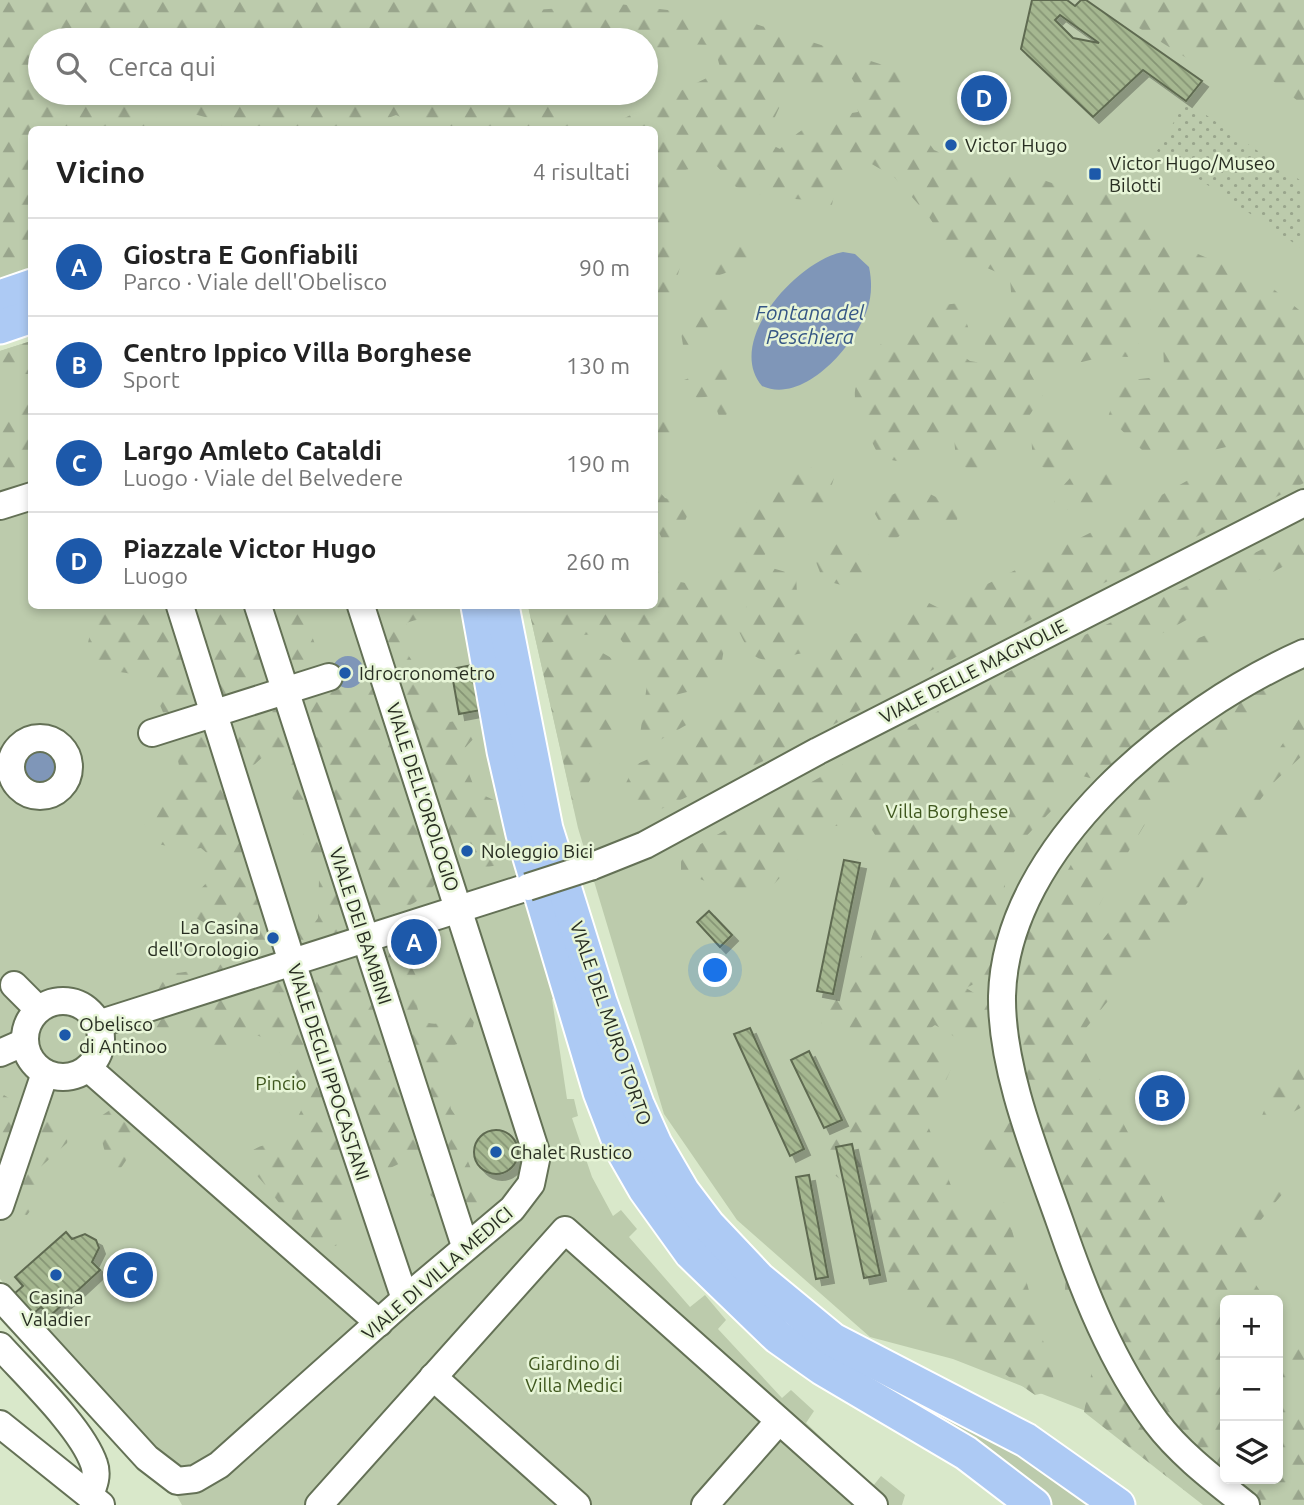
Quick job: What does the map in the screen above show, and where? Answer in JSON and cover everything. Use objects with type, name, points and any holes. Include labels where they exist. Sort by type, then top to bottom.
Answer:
[{"type":"main road","points":[[0,297],[28,287]]},
{"type":"main road","points":[[0,327],[28,317]]},
{"type":"main road","name":"VIALE DEL MURO TORTO","points":[[479,609],[504,751],[523,834],[600,1092],[622,1149],[645,1189],[691,1253],[778,1337],[822,1368],[966,1453],[1034,1505]]},
{"type":"main road","name":"VIALE DEL MURO TORTO","points":[[503,609],[546,829],[597,991],[637,1104],[655,1144],[683,1192],[708,1225],[758,1279],[833,1340],[1026,1440],[1118,1505]]},
{"type":"street","points":[[0,506],[28,497]]},
{"type":"street","name":"VIALE DELLE MAGNOLIE","points":[[99,1024],[364,937],[590,867],[645,845],[818,751],[1304,503]]},
{"type":"street","name":"VIALE DEGLI IPPOCASTANI","points":[[181,609],[292,962],[405,1298]]},
{"type":"street","name":"VIALE DEI BAMBINI","points":[[259,609],[465,1246]]},
{"type":"street","name":"VIALE DELL'OROLOGIO","points":[[362,609],[460,909]]},
{"type":"street","points":[[1246,1505],[1218,1483],[1158,1424],[1100,1326],[1032,1143],[1008,1053],[1002,997],[1010,937],[1022,904],[1079,818],[1158,740],[1229,692],[1304,653]]},
{"type":"street","points":[[152,733],[330,677]]},
{"type":"street","name":"VIALE DI VILLA MEDICI","points":[[0,1297],[147,1458],[167,1476],[177,1481],[195,1479],[219,1465],[519,1200],[531,1184],[537,1155],[460,909]]},
{"type":"street","points":[[14,985],[38,1009]]},
{"type":"street","points":[[65,1000],[79,1004],[90,1012],[99,1024],[101,1040],[98,1055],[88,1068],[67,1076],[45,1073],[28,1054],[25,1042],[30,1018],[38,1009],[51,1002],[65,1000]]},
{"type":"street","points":[[0,1053],[25,1042]]},
{"type":"street","points":[[88,1068],[379,1324]]},
{"type":"street","points":[[0,1206],[45,1073]]},
{"type":"street","points":[[319,1505],[565,1230],[874,1505]]},
{"type":"street","points":[[0,1346],[50,1402],[90,1455],[96,1472],[95,1500]]},
{"type":"street","points":[[433,1377],[577,1505]]},
{"type":"street","points":[[705,1505],[779,1422]]},
{"type":"street","points":[[0,1424],[95,1500]]},
{"type":"green space","name":"Villa Borghese","points":[[0,0],[1304,0],[1304,1505],[1224,1505],[1109,1420],[953,1359],[870,1337],[737,1220],[664,1114],[578,828],[529,609],[658,609],[658,126],[28,126],[28,269],[0,278]]},
{"type":"green space","points":[[0,0],[523,0],[520,11],[563,8],[564,0],[587,0],[740,19],[911,74],[895,96],[934,150],[982,172],[1026,174],[1089,196],[1103,191],[1151,234],[1266,283],[1304,314],[1304,483],[956,657],[791,748],[642,818],[624,787],[635,765],[695,738],[719,711],[768,671],[828,661],[835,637],[858,633],[867,649],[887,636],[910,604],[925,601],[939,608],[1122,517],[1262,439],[1213,450],[1143,451],[1108,417],[1121,381],[1149,378],[1163,388],[1169,382],[1164,369],[1163,340],[1147,320],[1157,293],[1158,265],[1152,261],[1149,285],[1129,293],[1126,315],[1139,343],[1128,357],[1106,356],[1082,362],[1030,364],[1030,373],[1043,395],[993,470],[968,469],[956,461],[954,437],[933,438],[914,464],[880,458],[861,419],[855,394],[857,382],[889,333],[925,325],[943,305],[960,303],[970,333],[953,349],[970,361],[987,364],[982,318],[1012,306],[1010,278],[953,253],[927,214],[894,177],[858,156],[838,176],[830,214],[808,200],[769,197],[736,187],[714,163],[665,175],[674,192],[674,254],[681,263],[658,326],[658,126],[608,126],[651,105],[658,105],[658,102],[721,71],[714,45],[678,44],[658,63],[658,28],[28,28],[28,105],[138,105],[136,113],[153,115],[166,126],[28,126],[28,261],[0,280]],"holes":[[[851,77],[855,84],[858,112],[807,127],[780,149],[764,141],[780,106],[779,84],[813,88]]]},
{"type":"green space","points":[[1110,0],[1304,0],[1304,106],[1251,63],[1226,53],[1188,59],[1131,23]]},
{"type":"green space","points":[[1186,101],[1304,183],[1304,250],[1157,151]]},
{"type":"green space","points":[[170,105],[561,105],[572,126],[420,126],[396,115],[368,126],[222,126],[220,121],[171,108]]},
{"type":"green space","points":[[748,244],[754,252],[736,269],[717,276],[711,270],[719,254]]},
{"type":"green space","points":[[720,299],[735,302],[728,315],[698,345],[683,345],[681,333],[691,307]]},
{"type":"green space","name":"Pincio","points":[[28,342],[28,609],[462,609],[481,710],[559,998],[552,999],[567,1099],[574,1099],[578,1116],[572,1118],[592,1177],[613,1216],[621,1210],[637,1229],[629,1237],[690,1307],[705,1295],[726,1320],[718,1329],[782,1398],[791,1390],[814,1411],[806,1423],[873,1486],[881,1476],[905,1495],[902,1505],[182,1505],[144,1438],[0,1279],[0,351]]},
{"type":"green space","points":[[28,342],[28,374],[0,374],[0,351]]},
{"type":"green space","points":[[722,366],[729,371],[724,393],[728,411],[722,425],[712,396],[698,398],[686,394],[684,380]]},
{"type":"green space","points":[[28,392],[28,461],[11,477],[0,482],[0,407]]},
{"type":"green space","points":[[658,409],[676,426],[668,439],[658,440]]},
{"type":"green space","points":[[1053,413],[1071,422],[1076,459],[1053,472],[1039,464],[1032,445],[1034,421]]},
{"type":"green space","points":[[1107,464],[1122,476],[1105,507],[1055,510],[1054,496],[1071,477]]},
{"type":"green space","points":[[808,466],[834,478],[826,503],[786,510],[786,536],[752,566],[734,591],[720,672],[703,688],[675,695],[668,708],[686,706],[695,720],[660,740],[640,735],[648,677],[616,633],[566,636],[544,646],[585,643],[615,660],[615,735],[574,809],[529,609],[658,609],[658,572],[663,579],[703,586],[730,559],[734,511],[762,492],[775,475]]},
{"type":"green space","points":[[920,489],[960,509],[957,520],[912,527],[891,542],[875,514],[878,507],[893,494]]},
{"type":"green space","points":[[658,490],[665,498],[691,506],[675,546],[664,543],[658,530]]},
{"type":"green space","points":[[1304,529],[1304,555],[1141,645],[1179,646],[1216,631],[1195,676],[1184,687],[1221,683],[1304,635],[1304,673],[1259,707],[1168,786],[1112,879],[1097,910],[1097,947],[1173,850],[1189,852],[1238,802],[1304,711],[1304,754],[1272,784],[1213,863],[1196,892],[1078,1038],[1194,1257],[1270,1190],[1284,1192],[1261,1220],[1248,1244],[1248,1269],[1263,1295],[1220,1295],[1220,1484],[1283,1484],[1283,1401],[1290,1395],[1304,1400],[1304,1505],[1203,1505],[1084,1412],[1098,1339],[1065,1290],[1068,1229],[1043,1172],[992,1172],[974,1137],[1011,1122],[1029,1096],[1017,1031],[1013,964],[966,988],[989,1002],[982,1045],[970,1046],[935,1025],[922,1034],[956,1058],[927,1123],[968,1230],[978,1221],[989,1202],[1004,1202],[1057,1390],[1035,1395],[946,1333],[895,1292],[864,1198],[827,1169],[832,1130],[869,1105],[885,1081],[868,1043],[821,1023],[841,982],[868,948],[896,869],[869,825],[829,826],[774,884],[736,894],[681,871],[681,855],[1008,672]],"holes":[[[1075,774],[1105,782],[1093,826],[1032,933],[1004,906],[1007,871],[1016,849],[1056,806],[1054,781]]]},
{"type":"green space","points":[[857,541],[868,549],[869,573],[852,588],[823,580],[816,562],[829,545]]},
{"type":"green space","points":[[772,568],[796,575],[797,594],[815,623],[803,653],[769,660],[755,656],[749,650],[737,627],[749,601],[751,585]]},
{"type":"green space","points":[[89,609],[302,609],[316,647],[318,668],[346,688],[363,678],[366,663],[364,609],[437,609],[430,616],[407,623],[402,646],[419,671],[444,723],[467,719],[474,724],[476,736],[464,749],[463,758],[476,792],[503,804],[513,842],[506,860],[499,864],[472,865],[455,859],[428,892],[414,903],[392,913],[386,925],[416,976],[421,1018],[434,1024],[468,1014],[474,1022],[470,1040],[442,1049],[440,1064],[451,1109],[461,1124],[465,1154],[482,1196],[477,1213],[468,1217],[441,1203],[425,1189],[414,1168],[405,1161],[388,1169],[371,1190],[346,1193],[342,1206],[341,1233],[336,1246],[311,1238],[246,1166],[249,1154],[283,1135],[302,1108],[302,1089],[281,1054],[263,1037],[255,1036],[205,1051],[195,1028],[160,1031],[145,1024],[142,1007],[151,982],[161,977],[224,963],[238,943],[225,927],[196,918],[189,901],[213,876],[214,859],[201,848],[186,850],[158,844],[142,821],[144,811],[169,798],[177,790],[180,776],[175,747],[156,698],[143,679],[126,673],[94,673],[88,667],[87,647],[91,630]],"holes":[[[265,755],[275,756],[281,763],[288,791],[303,815],[304,844],[319,879],[318,918],[313,925],[304,927],[288,918],[269,915],[257,900],[254,872],[262,823],[245,773]]]},
{"type":"green space","points":[[1304,1045],[1304,1106],[1277,1121],[1261,1118],[1270,1096]]},
{"type":"green space","points":[[0,1092],[8,1098],[57,1118],[69,1134],[67,1143],[35,1172],[35,1199],[27,1215],[18,1210],[11,1198],[7,1182],[1,1143]]},
{"type":"green space","points":[[120,1109],[130,1124],[132,1141],[127,1158],[117,1172],[106,1156],[98,1118],[110,1110]]},
{"type":"green space","points":[[1304,1337],[1304,1379],[1283,1381],[1283,1345]]},
{"type":"green space","points":[[883,1385],[1004,1445],[1092,1505],[1053,1505],[975,1443]]},
{"type":"water","name":"Fontana del Peschiera","points":[[843,252],[855,254],[869,267],[870,299],[861,324],[840,354],[811,380],[778,390],[762,386],[753,368],[752,347],[759,326],[771,305],[806,270],[825,258]]},
{"type":"water","points":[[348,656],[359,661],[364,672],[359,683],[348,688],[337,683],[332,672],[337,661]]},
{"type":"water","points":[[40,751],[51,756],[56,767],[51,778],[40,783],[29,778],[24,767],[29,756]]},
{"type":"building","points":[[1032,0],[1067,0],[1075,6],[1081,0],[1086,0],[1202,81],[1186,101],[1143,70],[1093,117],[1021,49]],"holes":[[[1060,15],[1099,43],[1073,38],[1055,20]]]},
{"type":"building","points":[[473,665],[481,710],[459,714],[451,669]]},
{"type":"building","points":[[844,860],[860,863],[833,994],[817,991]]},
{"type":"building","points":[[709,911],[732,935],[720,947],[697,922]]},
{"type":"building","points":[[750,1028],[804,1149],[790,1156],[734,1034]]},
{"type":"building","points":[[809,1051],[842,1120],[824,1128],[791,1060]]},
{"type":"building","name":"Chalet Rustico","points":[[496,1130],[511,1137],[518,1152],[511,1167],[496,1174],[481,1167],[474,1152],[481,1137]]},
{"type":"building","points":[[852,1144],[880,1275],[864,1278],[836,1147]]},
{"type":"building","points":[[809,1175],[828,1277],[816,1279],[796,1177]]},
{"type":"building","name":"Casina Valadier","points":[[66,1232],[72,1239],[85,1234],[96,1240],[99,1248],[92,1262],[100,1270],[50,1316],[41,1307],[33,1314],[14,1294],[23,1286],[15,1277]]},
{"type":"place","name":"Piazzale Victor Hugo","points":[[984,98]]},
{"type":"place","name":"Victor Hugo","points":[[951,145]]},
{"type":"place","name":"Victor Hugo/Museo Bilotti","points":[[1095,174]]},
{"type":"place","name":"Idrocronometro","points":[[345,673]]},
{"type":"place","name":"Noleggio Bici","points":[[467,851]]},
{"type":"place","name":"La Casina dell'Orologio","points":[[273,938]]},
{"type":"place","name":"Giostra E Gonfiabili","points":[[414,942]]},
{"type":"place","name":"Obelisco di Antinoo","points":[[65,1035]]},
{"type":"place","name":"Centro Ippico Villa Borghese","points":[[1162,1098]]},
{"type":"place","name":"Chalet Rustico","points":[[496,1152]]},
{"type":"place","name":"Casina Valadier","points":[[56,1275]]},
{"type":"place","name":"Largo Amleto Cataldi","points":[[130,1275]]},
{"type":"park label","name":"Giardino di Villa Medici","points":[[574,1374]]}]
